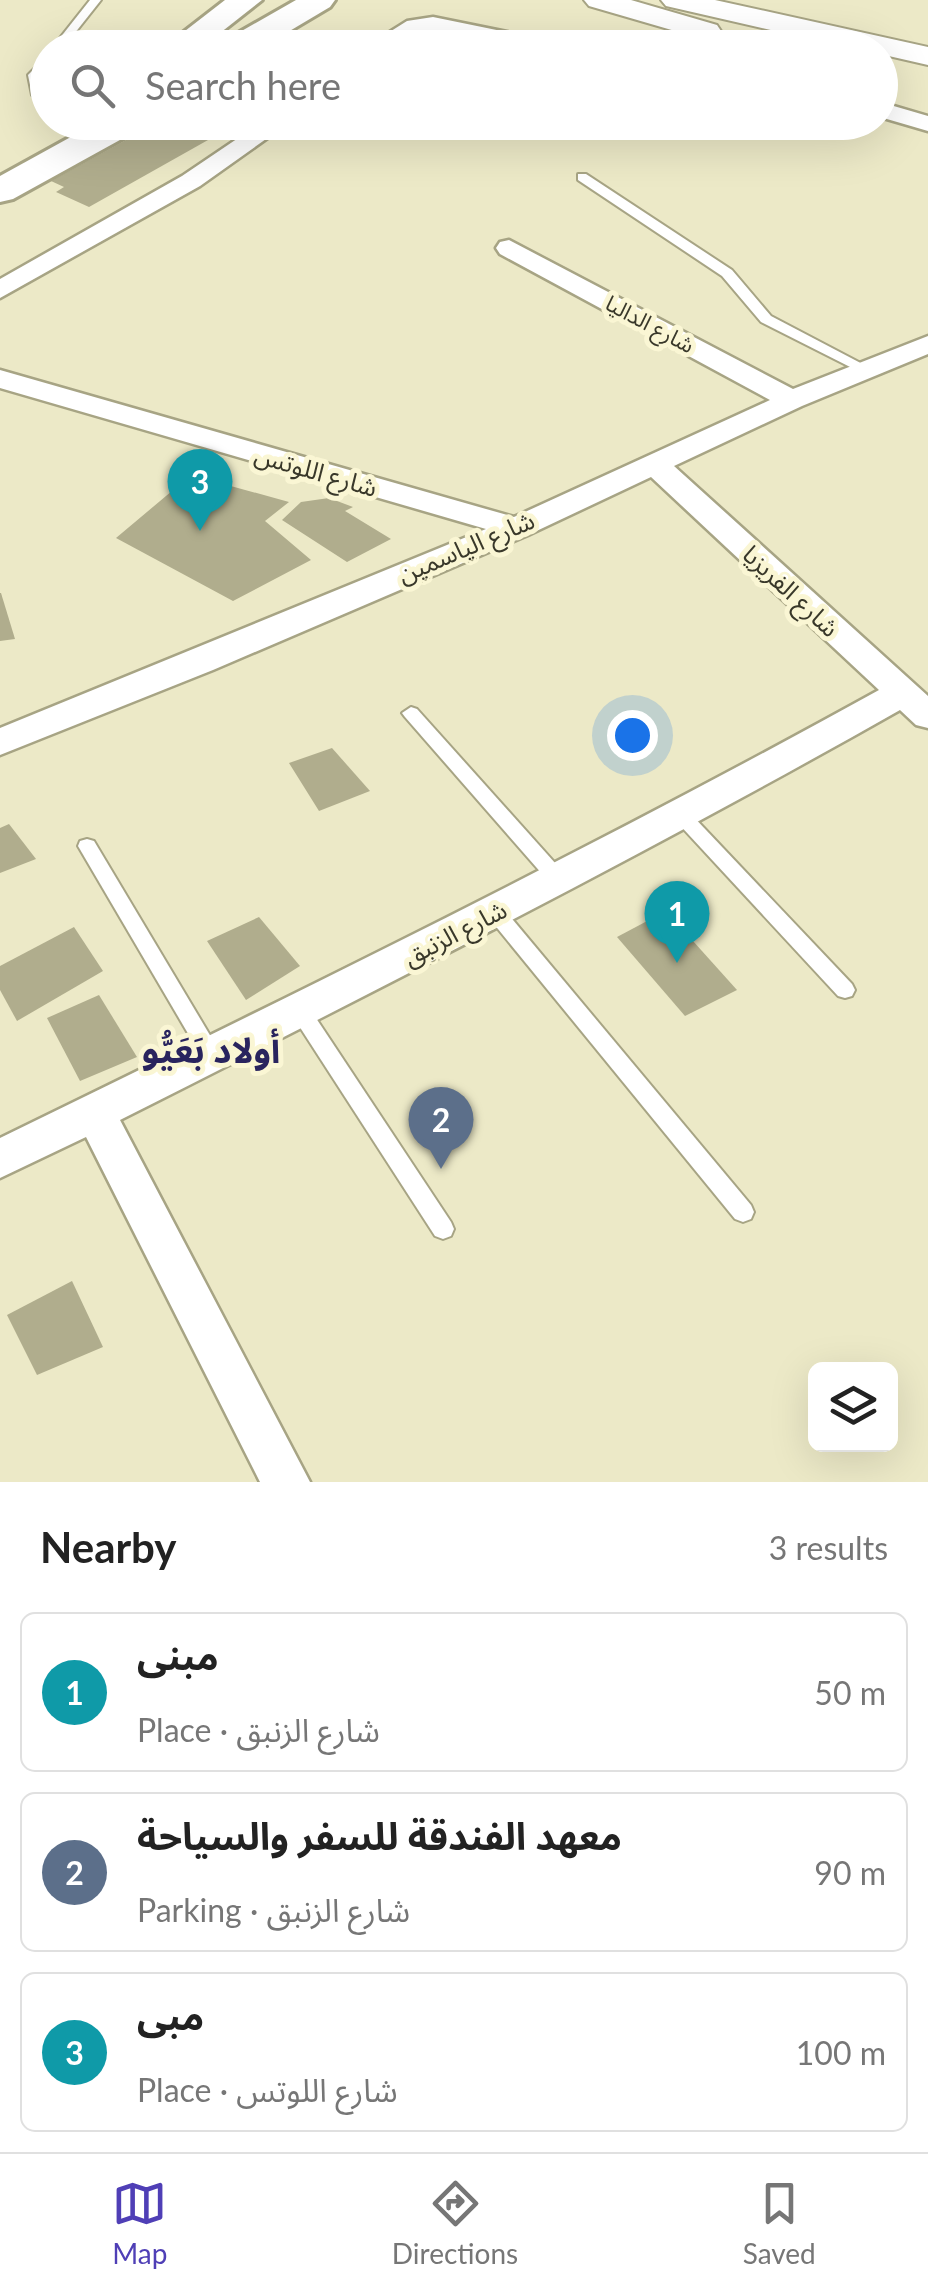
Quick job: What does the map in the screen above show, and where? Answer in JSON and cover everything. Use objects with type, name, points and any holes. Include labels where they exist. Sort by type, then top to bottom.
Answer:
[{"type":"main road","points":[[204,30],[246,0]]},
{"type":"main road","points":[[267,30],[319,0]]},
{"type":"main road","points":[[599,0],[708,30]]},
{"type":"main road","points":[[676,0],[811,30]]},
{"type":"main road","points":[[898,49],[928,56]]},
{"type":"main road","points":[[898,75],[928,80]]},
{"type":"main road","points":[[0,191],[92,140]]},
{"type":"street","points":[[408,30],[432,24],[462,30]]},
{"type":"street","points":[[898,115],[928,124]]},
{"type":"street","points":[[0,290],[175,190],[251,140]]},
{"type":"street","name":"شارع الداليا","points":[[508,248],[792,400]]},
{"type":"street","name":"شارع الياسمين","points":[[0,742],[517,528],[792,400],[928,344]]},
{"type":"street","name":"شارع اللوتس","points":[[0,379],[517,528]]},
{"type":"street","name":"شارع الفريزيا","points":[[654,465],[915,704]]},
{"type":"street","name":"شارع الزنبق","points":[[0,1159],[496,913],[557,878],[915,704]]},
{"type":"street","points":[[94,1111],[286,1482]]},
{"type":"lane","points":[[71,30],[96,0]]},
{"type":"lane","points":[[582,176],[727,273],[766,320],[865,368]]},
{"type":"lane","points":[[411,713],[557,878]]},
{"type":"lane","points":[[682,816],[845,990]]},
{"type":"lane","points":[[88,846],[210,1053]]},
{"type":"lane","points":[[496,913],[742,1212]]},
{"type":"lane","points":[[300,1010],[443,1229]]},
{"type":"building","points":[[126,140],[208,140],[89,207],[56,192],[64,187],[51,181]]},
{"type":"building","points":[[191,475],[289,502],[265,521],[311,560],[233,601],[116,538]]},
{"type":"building","points":[[329,498],[353,507],[345,511],[391,539],[347,562],[282,520],[301,502]]},
{"type":"building","points":[[1,593],[15,639],[0,641]]},
{"type":"building","points":[[332,748],[370,791],[319,811],[289,763]]},
{"type":"building","points":[[9,824],[36,859],[0,873],[0,828]]},
{"type":"building","points":[[666,911],[737,990],[685,1016],[617,937]]},
{"type":"building","points":[[259,917],[300,966],[246,1000],[207,941]]},
{"type":"building","points":[[74,927],[103,971],[17,1021],[0,990],[0,966]]},
{"type":"building","points":[[99,995],[137,1057],[80,1081],[47,1018]]},
{"type":"building","points":[[72,1281],[103,1347],[37,1375],[7,1315]]},
{"type":"place","name":"مبى","points":[[200,531]]},
{"type":"place","name":"مبنى","points":[[677,963]]},
{"type":"place","name":"معهد الفندقة للسفر والسياحة","points":[[441,1169]]},
{"type":"district","name":"أولاد بَعَيُّو","points":[[211,1051]]}]
